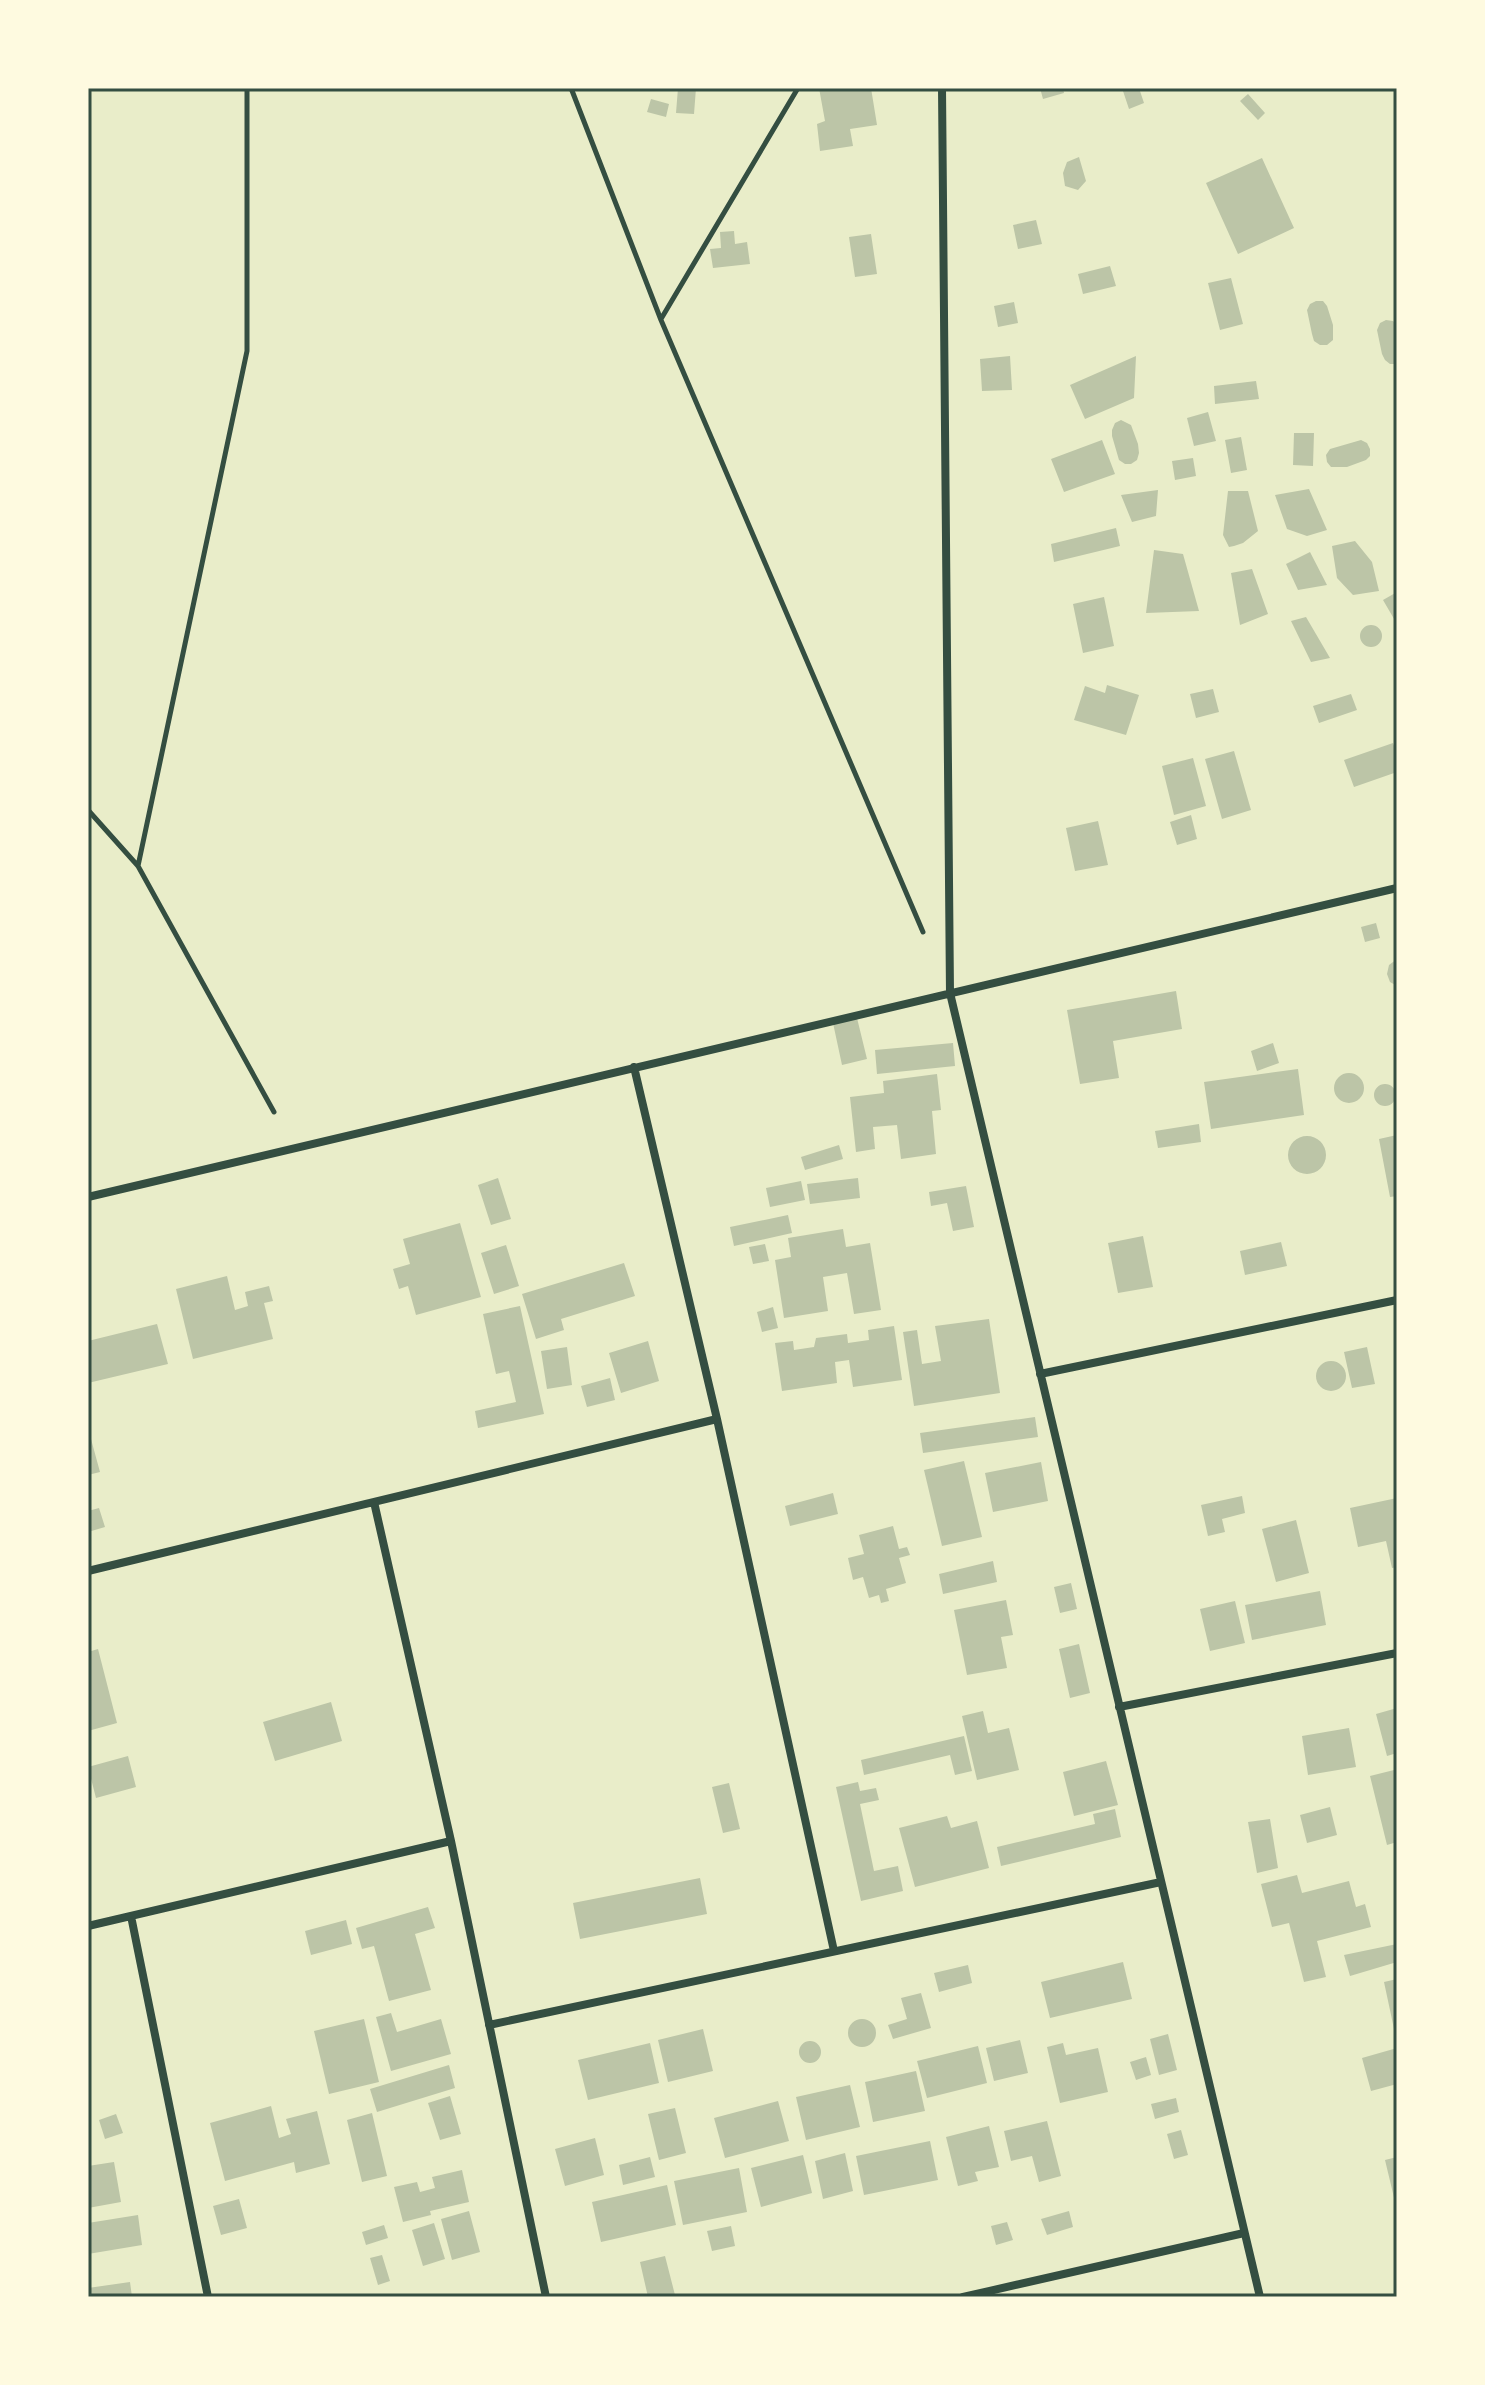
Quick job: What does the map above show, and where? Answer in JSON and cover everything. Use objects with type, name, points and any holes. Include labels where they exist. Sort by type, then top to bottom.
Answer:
[{"type":"street","points":[[942,88],[950,993],[1260,2297]]},
{"type":"street","points":[[88,1197],[1397,888]]},
{"type":"street","points":[[634,1067],[717,1419],[834,1951]]},
{"type":"street","points":[[1040,1374],[1397,1300]]},
{"type":"street","points":[[88,1571],[717,1419]]},
{"type":"street","points":[[374,1502],[451,1841],[546,2297]]},
{"type":"street","points":[[1119,1707],[1397,1653]]},
{"type":"street","points":[[88,1926],[451,1841]]},
{"type":"street","points":[[489,2025],[1161,1882]]},
{"type":"street","points":[[131,1916],[208,2297]]},
{"type":"street","points":[[963,2297],[1244,2233]]},
{"type":"path","points":[[138,866],[247,351],[247,88]]},
{"type":"path","points":[[571,88],[661,320],[924,935]]},
{"type":"path","points":[[661,320],[798,88]]},
{"type":"path","points":[[88,810],[138,866],[274,1112]]},
{"type":"building","points":[[678,88],[696,88],[694,114],[676,113]]},
{"type":"building","points":[[819,88],[871,88],[877,125],[850,129],[853,146],[820,151],[817,124],[825,121]]},
{"type":"building","points":[[1040,88],[1063,88],[1064,93],[1043,99]]},
{"type":"building","points":[[1122,88],[1139,88],[1144,103],[1129,109]]},
{"type":"building","points":[[1248,94],[1265,113],[1258,120],[1240,101]]},
{"type":"building","points":[[651,99],[669,104],[666,117],[647,112]]},
{"type":"building","points":[[1079,157],[1086,181],[1078,190],[1065,186],[1063,173],[1067,162]]},
{"type":"building","points":[[1262,158],[1294,228],[1238,254],[1206,183]]},
{"type":"building","points":[[1036,220],[1042,244],[1018,249],[1013,225]]},
{"type":"building","points":[[734,231],[735,244],[747,242],[750,264],[713,268],[710,249],[721,248],[720,232]]},
{"type":"building","points":[[871,234],[877,274],[855,277],[849,237]]},
{"type":"building","points":[[1110,266],[1116,286],[1083,294],[1078,274]]},
{"type":"building","points":[[1231,278],[1243,324],[1220,330],[1208,283]]},
{"type":"building","points":[[1316,301],[1323,301],[1327,306],[1333,325],[1333,340],[1327,345],[1314,341],[1312,334],[1307,310]]},
{"type":"building","points":[[1014,302],[1018,323],[998,327],[994,306]]},
{"type":"building","points":[[1386,320],[1397,325],[1397,364],[1390,364],[1382,354],[1377,330],[1380,323]]},
{"type":"building","points":[[1010,356],[1012,390],[982,391],[980,359]]},
{"type":"building","points":[[1136,356],[1134,398],[1085,419],[1070,385]]},
{"type":"building","points":[[1256,381],[1259,399],[1215,404],[1214,386]]},
{"type":"building","points":[[1208,412],[1216,441],[1194,446],[1187,418]]},
{"type":"building","points":[[1121,420],[1131,425],[1138,444],[1137,460],[1131,464],[1119,460],[1112,436],[1115,423]]},
{"type":"building","points":[[1294,433],[1314,433],[1313,466],[1293,465]]},
{"type":"building","points":[[1241,437],[1247,470],[1231,473],[1225,440]]},
{"type":"building","points":[[1102,440],[1115,474],[1064,492],[1051,459]]},
{"type":"building","points":[[1361,440],[1370,449],[1366,460],[1347,467],[1331,467],[1327,462],[1326,455],[1330,449]]},
{"type":"building","points":[[1193,458],[1196,476],[1175,480],[1172,461]]},
{"type":"building","points":[[1309,489],[1327,530],[1307,536],[1287,529],[1275,495]]},
{"type":"building","points":[[1158,490],[1156,516],[1132,522],[1121,495]]},
{"type":"building","points":[[1228,491],[1248,491],[1258,531],[1243,543],[1229,547],[1223,535]]},
{"type":"building","points":[[1116,528],[1120,546],[1054,562],[1051,544]]},
{"type":"building","points":[[1355,541],[1372,562],[1379,591],[1353,595],[1337,578],[1332,546]]},
{"type":"building","points":[[1154,550],[1183,554],[1199,611],[1146,613]]},
{"type":"building","points":[[1310,552],[1327,585],[1298,590],[1286,564]]},
{"type":"building","points":[[1252,569],[1268,614],[1240,625],[1231,573]]},
{"type":"building","points":[[1397,592],[1397,624],[1383,600]]},
{"type":"building","points":[[1104,597],[1114,646],[1083,653],[1073,604]]},
{"type":"building","points":[[1306,617],[1330,658],[1311,662],[1291,621]]},
{"type":"building","points":[[1371,625],[1382,636],[1371,647],[1360,636]]},
{"type":"building","points":[[1107,685],[1139,695],[1126,735],[1074,720],[1085,686],[1105,693]]},
{"type":"building","points":[[1213,689],[1219,712],[1196,718],[1190,694]]},
{"type":"building","points":[[1351,694],[1357,710],[1319,723],[1313,706]]},
{"type":"building","points":[[1393,743],[1397,754],[1397,772],[1354,787],[1344,760]]},
{"type":"building","points":[[1234,751],[1251,810],[1222,819],[1205,759]]},
{"type":"building","points":[[1193,758],[1206,806],[1174,815],[1162,766]]},
{"type":"building","points":[[1191,815],[1197,839],[1177,845],[1170,822]]},
{"type":"building","points":[[1098,821],[1108,865],[1075,871],[1066,828]]},
{"type":"building","points":[[1376,923],[1380,938],[1365,942],[1361,927]]},
{"type":"building","points":[[1397,959],[1397,986],[1390,982],[1387,974],[1389,965]]},
{"type":"building","points":[[1176,991],[1182,1029],[1113,1041],[1119,1078],[1080,1084],[1067,1010]]},
{"type":"building","points":[[857,1018],[867,1059],[842,1065],[833,1023]]},
{"type":"building","points":[[953,1043],[955,1066],[877,1074],[875,1050]]},
{"type":"building","points":[[1273,1043],[1279,1063],[1257,1071],[1251,1051]]},
{"type":"building","points":[[1298,1069],[1304,1115],[1211,1129],[1204,1082]]},
{"type":"building","points":[[1349,1073],[1360,1077],[1364,1088],[1360,1099],[1349,1103],[1338,1099],[1334,1088],[1338,1077]]},
{"type":"building","points":[[937,1074],[941,1110],[932,1111],[936,1154],[901,1159],[897,1125],[873,1127],[875,1149],[856,1152],[850,1097],[884,1093],[883,1081]]},
{"type":"building","points":[[1385,1084],[1393,1087],[1396,1095],[1393,1103],[1385,1106],[1377,1103],[1374,1095],[1377,1087]]},
{"type":"building","points":[[1199,1124],[1201,1142],[1158,1148],[1155,1131]]},
{"type":"building","points":[[1397,1135],[1397,1196],[1390,1197],[1379,1139]]},
{"type":"building","points":[[1307,1136],[1320,1142],[1326,1155],[1320,1168],[1307,1174],[1294,1168],[1288,1155],[1294,1142]]},
{"type":"building","points":[[839,1145],[843,1159],[805,1170],[801,1157]]},
{"type":"building","points":[[498,1178],[511,1219],[491,1225],[478,1185]]},
{"type":"building","points":[[858,1178],[860,1198],[810,1204],[807,1184]]},
{"type":"building","points":[[801,1181],[805,1200],[770,1207],[766,1188]]},
{"type":"building","points":[[966,1186],[974,1227],[953,1231],[947,1203],[931,1206],[929,1192]]},
{"type":"building","points":[[788,1215],[792,1233],[734,1246],[730,1227]]},
{"type":"building","points":[[460,1223],[481,1297],[416,1315],[408,1286],[399,1289],[393,1269],[410,1264],[403,1239]]},
{"type":"building","points":[[843,1229],[846,1247],[870,1243],[881,1310],[854,1314],[847,1273],[823,1277],[828,1311],[784,1318],[775,1260],[791,1257],[788,1238]]},
{"type":"building","points":[[1143,1236],[1153,1287],[1118,1293],[1108,1243]]},
{"type":"building","points":[[1281,1242],[1287,1266],[1245,1275],[1240,1251]]},
{"type":"building","points":[[765,1244],[769,1261],[753,1264],[749,1247]]},
{"type":"building","points":[[506,1245],[519,1286],[494,1294],[481,1253]]},
{"type":"building","points":[[624,1263],[635,1296],[561,1319],[564,1330],[536,1339],[522,1294]]},
{"type":"building","points":[[227,1276],[235,1310],[248,1306],[245,1292],[269,1286],[273,1301],[264,1303],[273,1339],[193,1359],[176,1289]]},
{"type":"building","points":[[520,1306],[544,1414],[478,1428],[475,1411],[516,1402],[509,1371],[496,1374],[483,1314]]},
{"type":"building","points":[[773,1307],[778,1328],[762,1332],[757,1312]]},
{"type":"building","points":[[989,1319],[1000,1393],[914,1406],[903,1332],[917,1330],[922,1364],[941,1361],[935,1326]]},
{"type":"building","points":[[157,1324],[168,1364],[88,1383],[88,1341]]},
{"type":"building","points":[[894,1326],[902,1380],[853,1387],[849,1360],[835,1362],[837,1383],[782,1391],[775,1343],[793,1341],[794,1350],[814,1347],[816,1338],[847,1334],[848,1343],[869,1340],[868,1330]]},
{"type":"building","points":[[648,1341],[659,1381],[621,1393],[609,1353]]},
{"type":"building","points":[[567,1347],[572,1385],[547,1389],[541,1351]]},
{"type":"building","points":[[1367,1347],[1375,1384],[1352,1388],[1344,1352]]},
{"type":"building","points":[[1331,1361],[1337,1362],[1345,1370],[1345,1382],[1337,1390],[1331,1391],[1325,1390],[1317,1382],[1316,1376],[1317,1370],[1325,1362]]},
{"type":"building","points":[[610,1378],[615,1400],[587,1407],[581,1386]]},
{"type":"building","points":[[1035,1417],[1038,1437],[923,1453],[920,1433]]},
{"type":"building","points":[[88,1428],[100,1472],[88,1475]]},
{"type":"building","points":[[964,1461],[982,1537],[942,1546],[924,1470]]},
{"type":"building","points":[[1041,1462],[1048,1501],[993,1512],[985,1473]]},
{"type":"building","points":[[833,1493],[838,1514],[790,1526],[785,1506]]},
{"type":"building","points":[[1242,1496],[1245,1513],[1222,1519],[1225,1532],[1208,1536],[1201,1505]]},
{"type":"building","points":[[1397,1498],[1397,1567],[1392,1568],[1386,1541],[1358,1547],[1350,1508]]},
{"type":"building","points":[[99,1508],[105,1527],[88,1532],[88,1511]]},
{"type":"building","points":[[1296,1520],[1309,1573],[1276,1582],[1262,1529]]},
{"type":"building","points":[[893,1526],[899,1549],[907,1547],[910,1555],[899,1558],[906,1583],[886,1589],[889,1601],[881,1603],[879,1595],[869,1598],[863,1577],[853,1580],[848,1558],[864,1554],[859,1535]]},
{"type":"building","points":[[993,1561],[997,1582],[943,1594],[939,1574]]},
{"type":"building","points":[[1071,1583],[1077,1609],[1060,1613],[1054,1587]]},
{"type":"building","points":[[1320,1591],[1326,1625],[1252,1640],[1245,1605]]},
{"type":"building","points":[[1006,1600],[1013,1635],[1001,1637],[1007,1668],[967,1675],[954,1610]]},
{"type":"building","points":[[1235,1601],[1245,1643],[1210,1651],[1200,1609]]},
{"type":"building","points":[[1079,1644],[1090,1693],[1070,1698],[1059,1649]]},
{"type":"building","points":[[98,1649],[117,1723],[88,1731],[88,1652]]},
{"type":"building","points":[[331,1702],[342,1741],[275,1761],[263,1722]]},
{"type":"building","points":[[1397,1708],[1397,1753],[1387,1756],[1376,1714]]},
{"type":"building","points":[[983,1711],[988,1733],[1009,1728],[1019,1770],[977,1780],[962,1716]]},
{"type":"building","points":[[1349,1728],[1356,1767],[1308,1775],[1302,1736]]},
{"type":"building","points":[[964,1736],[972,1771],[955,1775],[950,1755],[864,1775],[861,1760]]},
{"type":"building","points":[[128,1756],[136,1787],[96,1798],[88,1767]]},
{"type":"building","points":[[1106,1761],[1118,1805],[1074,1816],[1063,1772]]},
{"type":"building","points":[[1394,1770],[1397,1784],[1397,1842],[1387,1845],[1370,1776]]},
{"type":"building","points":[[858,1782],[860,1791],[876,1788],[879,1800],[860,1804],[874,1871],[898,1866],[903,1891],[861,1901],[836,1787]]},
{"type":"building","points":[[729,1783],[740,1829],[723,1833],[712,1787]]},
{"type":"building","points":[[1330,1807],[1337,1835],[1307,1843],[1300,1815]]},
{"type":"building","points":[[1115,1809],[1121,1837],[1001,1866],[997,1847],[1095,1824],[1093,1814]]},
{"type":"building","points":[[947,1816],[951,1828],[977,1821],[989,1868],[915,1887],[899,1828]]},
{"type":"building","points":[[1270,1819],[1278,1868],[1257,1873],[1248,1822]]},
{"type":"building","points":[[1297,1875],[1302,1893],[1349,1881],[1356,1907],[1365,1904],[1371,1927],[1317,1941],[1326,1977],[1304,1982],[1289,1923],[1272,1927],[1261,1884]]},
{"type":"building","points":[[700,1878],[707,1914],[580,1939],[573,1903]]},
{"type":"building","points":[[428,1907],[435,1928],[415,1934],[431,1990],[389,2001],[374,1946],[362,1949],[356,1928]]},
{"type":"building","points":[[346,1920],[352,1944],[311,1955],[305,1931]]},
{"type":"building","points":[[1397,1944],[1397,1962],[1350,1976],[1344,1955]]},
{"type":"building","points":[[1123,1962],[1132,1999],[1050,2018],[1041,1982]]},
{"type":"building","points":[[968,1965],[972,1983],[939,1992],[934,1973]]},
{"type":"building","points":[[1397,1979],[1397,2028],[1394,2029],[1384,1982]]},
{"type":"building","points":[[921,1993],[931,2028],[893,2039],[888,2025],[907,2019],[901,1998]]},
{"type":"building","points":[[391,2013],[397,2032],[441,2019],[451,2054],[391,2071],[376,2017]]},
{"type":"building","points":[[364,2019],[379,2082],[329,2094],[314,2031]]},
{"type":"building","points":[[862,2019],[872,2023],[876,2033],[872,2043],[862,2047],[852,2043],[848,2033],[852,2023]]},
{"type":"building","points":[[703,2029],[713,2071],[668,2082],[658,2040]]},
{"type":"building","points":[[1168,2034],[1177,2070],[1159,2075],[1150,2039]]},
{"type":"building","points":[[1020,2040],[1028,2073],[994,2081],[986,2048]]},
{"type":"building","points":[[810,2041],[818,2044],[821,2052],[818,2060],[810,2063],[802,2060],[799,2052],[802,2044]]},
{"type":"building","points":[[650,2043],[659,2083],[588,2100],[578,2060]]},
{"type":"building","points":[[1063,2043],[1066,2055],[1098,2048],[1108,2092],[1060,2103],[1047,2047]]},
{"type":"building","points":[[978,2046],[987,2083],[927,2098],[917,2061]]},
{"type":"building","points":[[1397,2048],[1397,2084],[1371,2091],[1362,2058]]},
{"type":"building","points":[[1146,2057],[1151,2075],[1136,2080],[1130,2062]]},
{"type":"building","points":[[449,2065],[455,2088],[377,2112],[370,2089]]},
{"type":"building","points":[[916,2071],[925,2111],[873,2122],[865,2082]]},
{"type":"building","points":[[850,2085],[860,2127],[806,2140],[796,2097]]},
{"type":"building","points":[[450,2096],[461,2134],[440,2140],[428,2103]]},
{"type":"building","points":[[1176,2098],[1179,2112],[1155,2119],[1151,2104]]},
{"type":"building","points":[[778,2101],[789,2141],[725,2158],[714,2118]]},
{"type":"building","points":[[271,2106],[279,2138],[291,2134],[286,2119],[317,2111],[330,2164],[296,2173],[294,2162],[225,2181],[210,2123]]},
{"type":"building","points":[[675,2108],[686,2153],[659,2160],[648,2114]]},
{"type":"building","points":[[372,2113],[387,2176],[362,2182],[347,2120]]},
{"type":"building","points":[[116,2114],[123,2133],[105,2139],[99,2120]]},
{"type":"building","points":[[1047,2121],[1061,2176],[1039,2182],[1032,2156],[1011,2161],[1004,2131]]},
{"type":"building","points":[[989,2126],[999,2167],[975,2172],[978,2181],[958,2186],[946,2137]]},
{"type":"building","points":[[1181,2130],[1188,2155],[1174,2159],[1167,2134]]},
{"type":"building","points":[[595,2138],[604,2175],[565,2186],[555,2149]]},
{"type":"building","points":[[930,2141],[938,2180],[864,2195],[856,2156]]},
{"type":"building","points":[[845,2153],[853,2191],[823,2199],[815,2161]]},
{"type":"building","points":[[803,2155],[812,2193],[761,2207],[751,2168]]},
{"type":"building","points":[[650,2157],[655,2177],[623,2185],[619,2165]]},
{"type":"building","points":[[1397,2157],[1397,2206],[1396,2206],[1385,2160]]},
{"type":"building","points":[[114,2162],[121,2202],[88,2208],[88,2166]]},
{"type":"building","points":[[739,2168],[747,2212],[683,2225],[674,2181]]},
{"type":"building","points":[[462,2170],[469,2202],[430,2211],[431,2215],[403,2222],[394,2187],[417,2182],[420,2192],[435,2188],[432,2177]]},
{"type":"building","points":[[667,2185],[676,2225],[601,2242],[592,2202]]},
{"type":"building","points":[[239,2199],[247,2228],[221,2235],[213,2206]]},
{"type":"building","points":[[469,2211],[480,2252],[452,2260],[441,2219]]},
{"type":"building","points":[[1069,2211],[1073,2227],[1047,2235],[1041,2219]]},
{"type":"building","points":[[138,2215],[142,2245],[88,2254],[88,2223]]},
{"type":"building","points":[[1007,2222],[1013,2240],[996,2245],[991,2226]]},
{"type":"building","points":[[434,2223],[445,2259],[423,2266],[412,2230]]},
{"type":"building","points":[[384,2225],[388,2238],[366,2245],[362,2232]]},
{"type":"building","points":[[731,2226],[735,2246],[712,2251],[707,2231]]},
{"type":"building","points":[[382,2255],[390,2281],[378,2285],[370,2258]]},
{"type":"building","points":[[665,2256],[675,2295],[648,2297],[640,2262]]},
{"type":"building","points":[[130,2282],[132,2297],[88,2297],[88,2288]]}]
